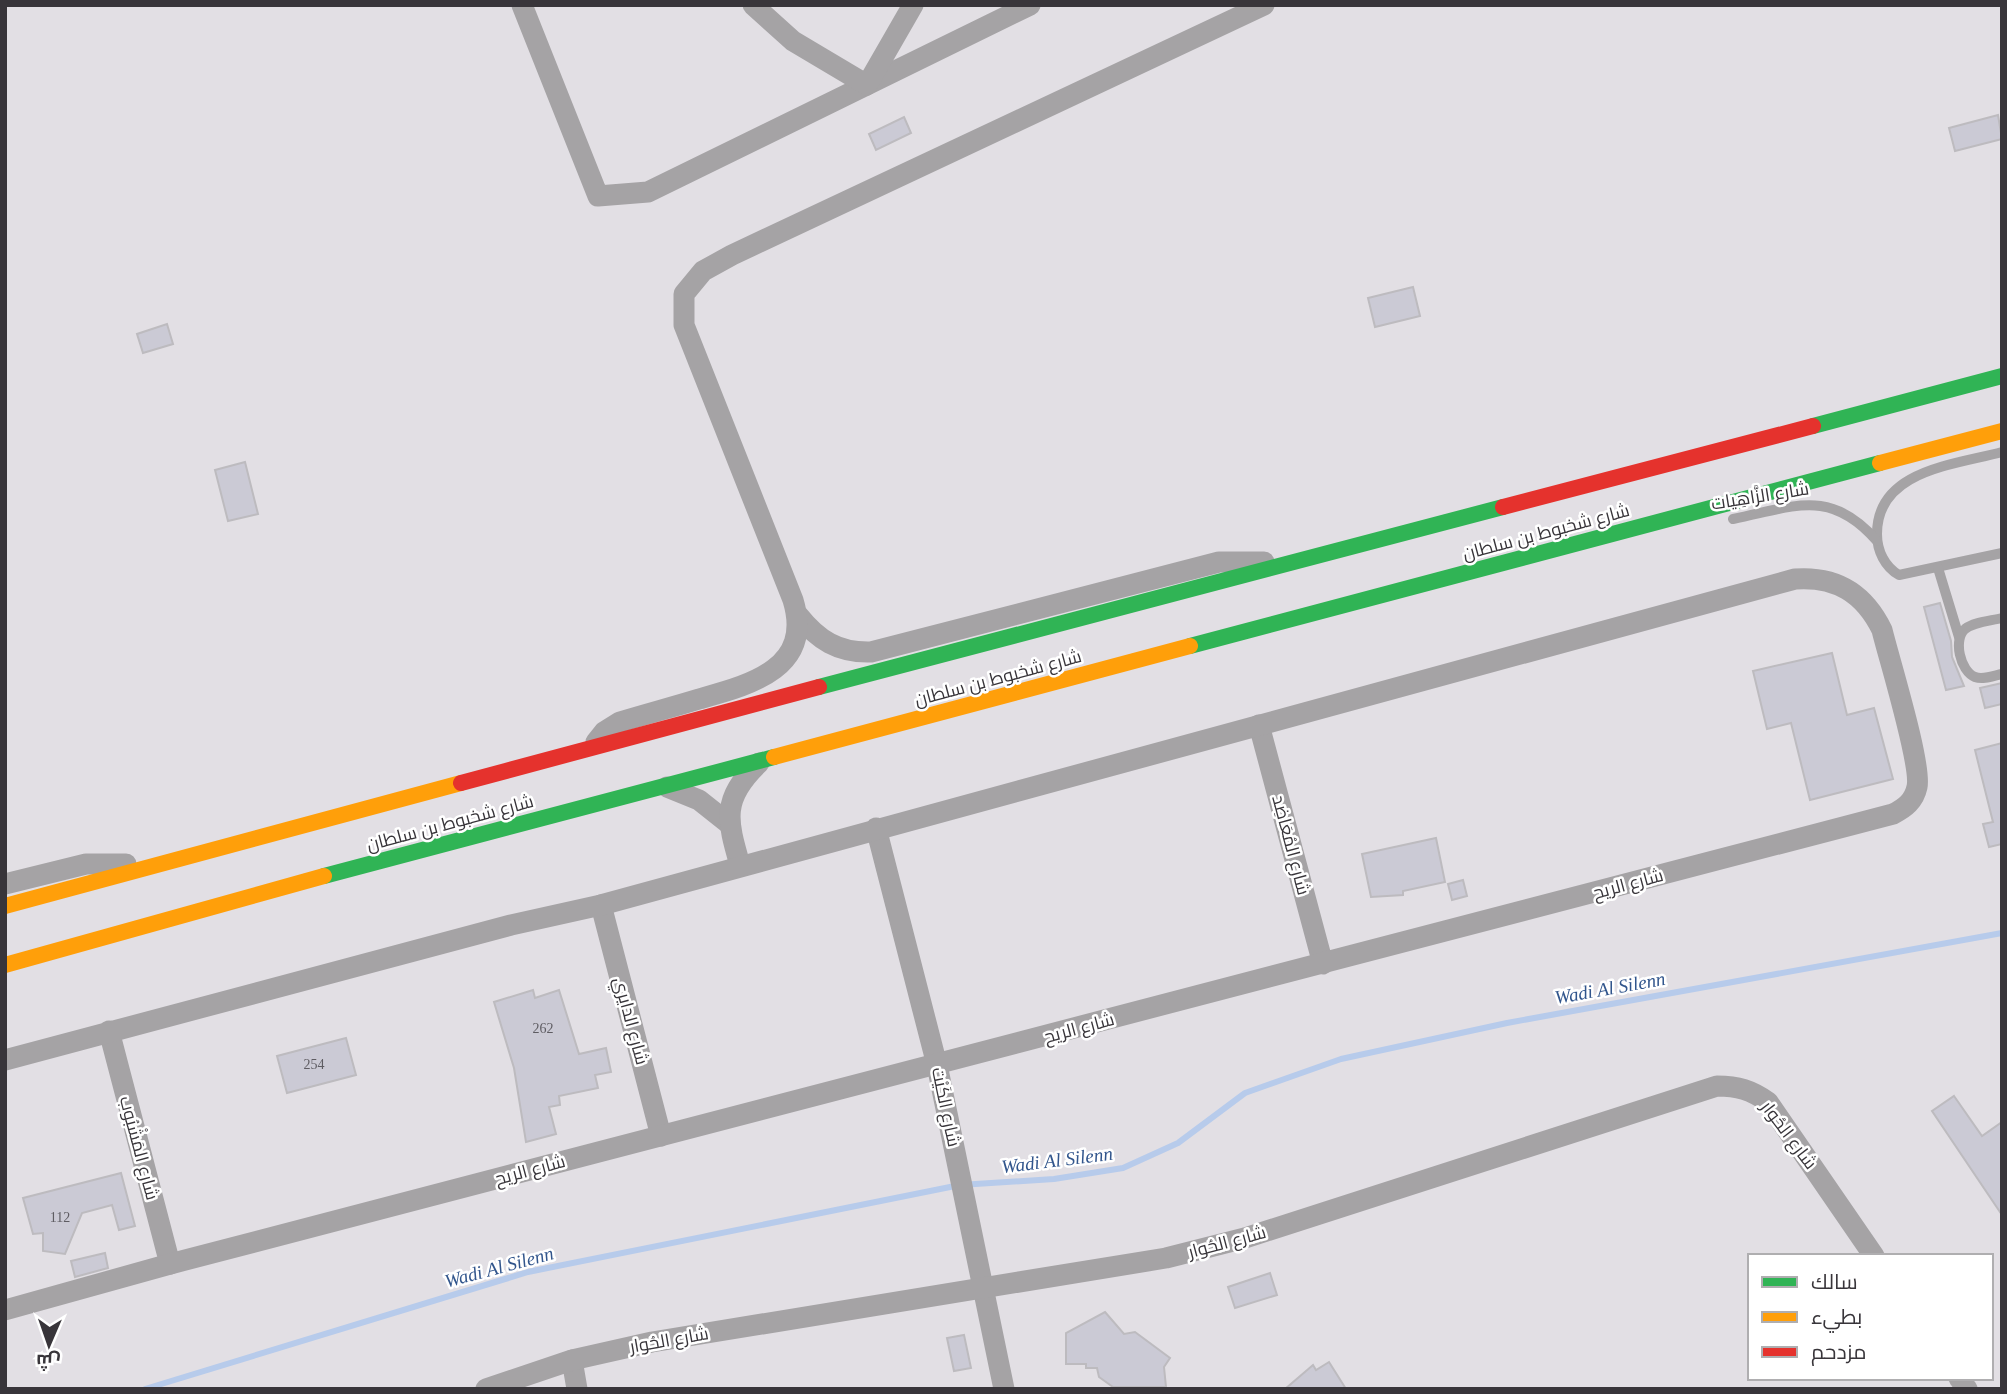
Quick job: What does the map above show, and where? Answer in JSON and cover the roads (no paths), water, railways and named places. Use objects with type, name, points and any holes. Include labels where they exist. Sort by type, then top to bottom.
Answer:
[{"type":"main road","name":"شارع شخبوط بن سلطان","points":[[5,906],[592,747],[2002,376]]},
{"type":"main road","name":"شارع شخبوط بن سلطان","points":[[5,965],[300,883],[2002,431]]},
{"type":"street","points":[[522,5],[598,196],[648,192],[1030,5]]},
{"type":"street","points":[[753,5],[793,41],[867,85]]},
{"type":"street","points":[[867,85],[913,5]]},
{"type":"street","points":[[1264,5],[732,255],[703,271],[684,294],[684,325],[798,615],[825,643],[847,651],[871,652],[1219,562],[1243,560],[1278,565]]},
{"type":"street","name":"شارع الريح","points":[[5,1060],[511,925],[601,905],[1795,579],[1831,581],[1848,588],[1868,606],[1882,630],[1917,772],[1914,798],[1905,808],[1894,814],[170,1264],[5,1310]]},
{"type":"street","points":[[592,747],[604,732],[620,722],[744,687],[769,675],[787,654],[793,642],[798,615]]},
{"type":"street","name":"شارع المُعَاضِد","points":[[1259,725],[1323,964]]},
{"type":"street","points":[[740,865],[728,823],[738,788],[762,761]]},
{"type":"street","points":[[665,786],[699,800],[728,823]]},
{"type":"street","name":"شارع الكَيْت","points":[[876,828],[949,1117],[1004,1389]]},
{"type":"street","points":[[5,884],[86,864],[145,867]]},
{"type":"street","name":"شارع الدايري","points":[[601,905],[661,1136]]},
{"type":"street","name":"شارع المَشْبُوب","points":[[109,1031],[170,1264]]},
{"type":"street","name":"شارع الحُوار","points":[[486,1389],[572,1360],[652,1342],[1086,1273],[1245,1238],[1717,1086],[1736,1086],[1753,1091],[1768,1102],[1873,1254]]},
{"type":"street","points":[[572,1360],[577,1389]]},
{"type":"lane","points":[[1877,541],[1882,509],[1902,482],[1921,473],[2002,452]]},
{"type":"lane","name":"شارع الزَّاهِيات","points":[[1717,522],[1814,503],[1850,514],[1877,541],[1889,569],[1899,575],[2002,553]]},
{"type":"lane","name":"شارع الزَّاهِيات","points":[[1636,528],[1704,523]]},
{"type":"lane","points":[[1938,568],[1969,673],[1982,678],[2002,674]]},
{"type":"lane","points":[[1959,636],[1968,627],[2002,618]]},
{"type":"waterway","name":"Wadi Al Silenn","points":[[145,1389],[528,1272],[960,1185],[1054,1179],[1123,1168],[1178,1143],[1245,1093],[1341,1059],[1507,1023],[2002,933]]}]
